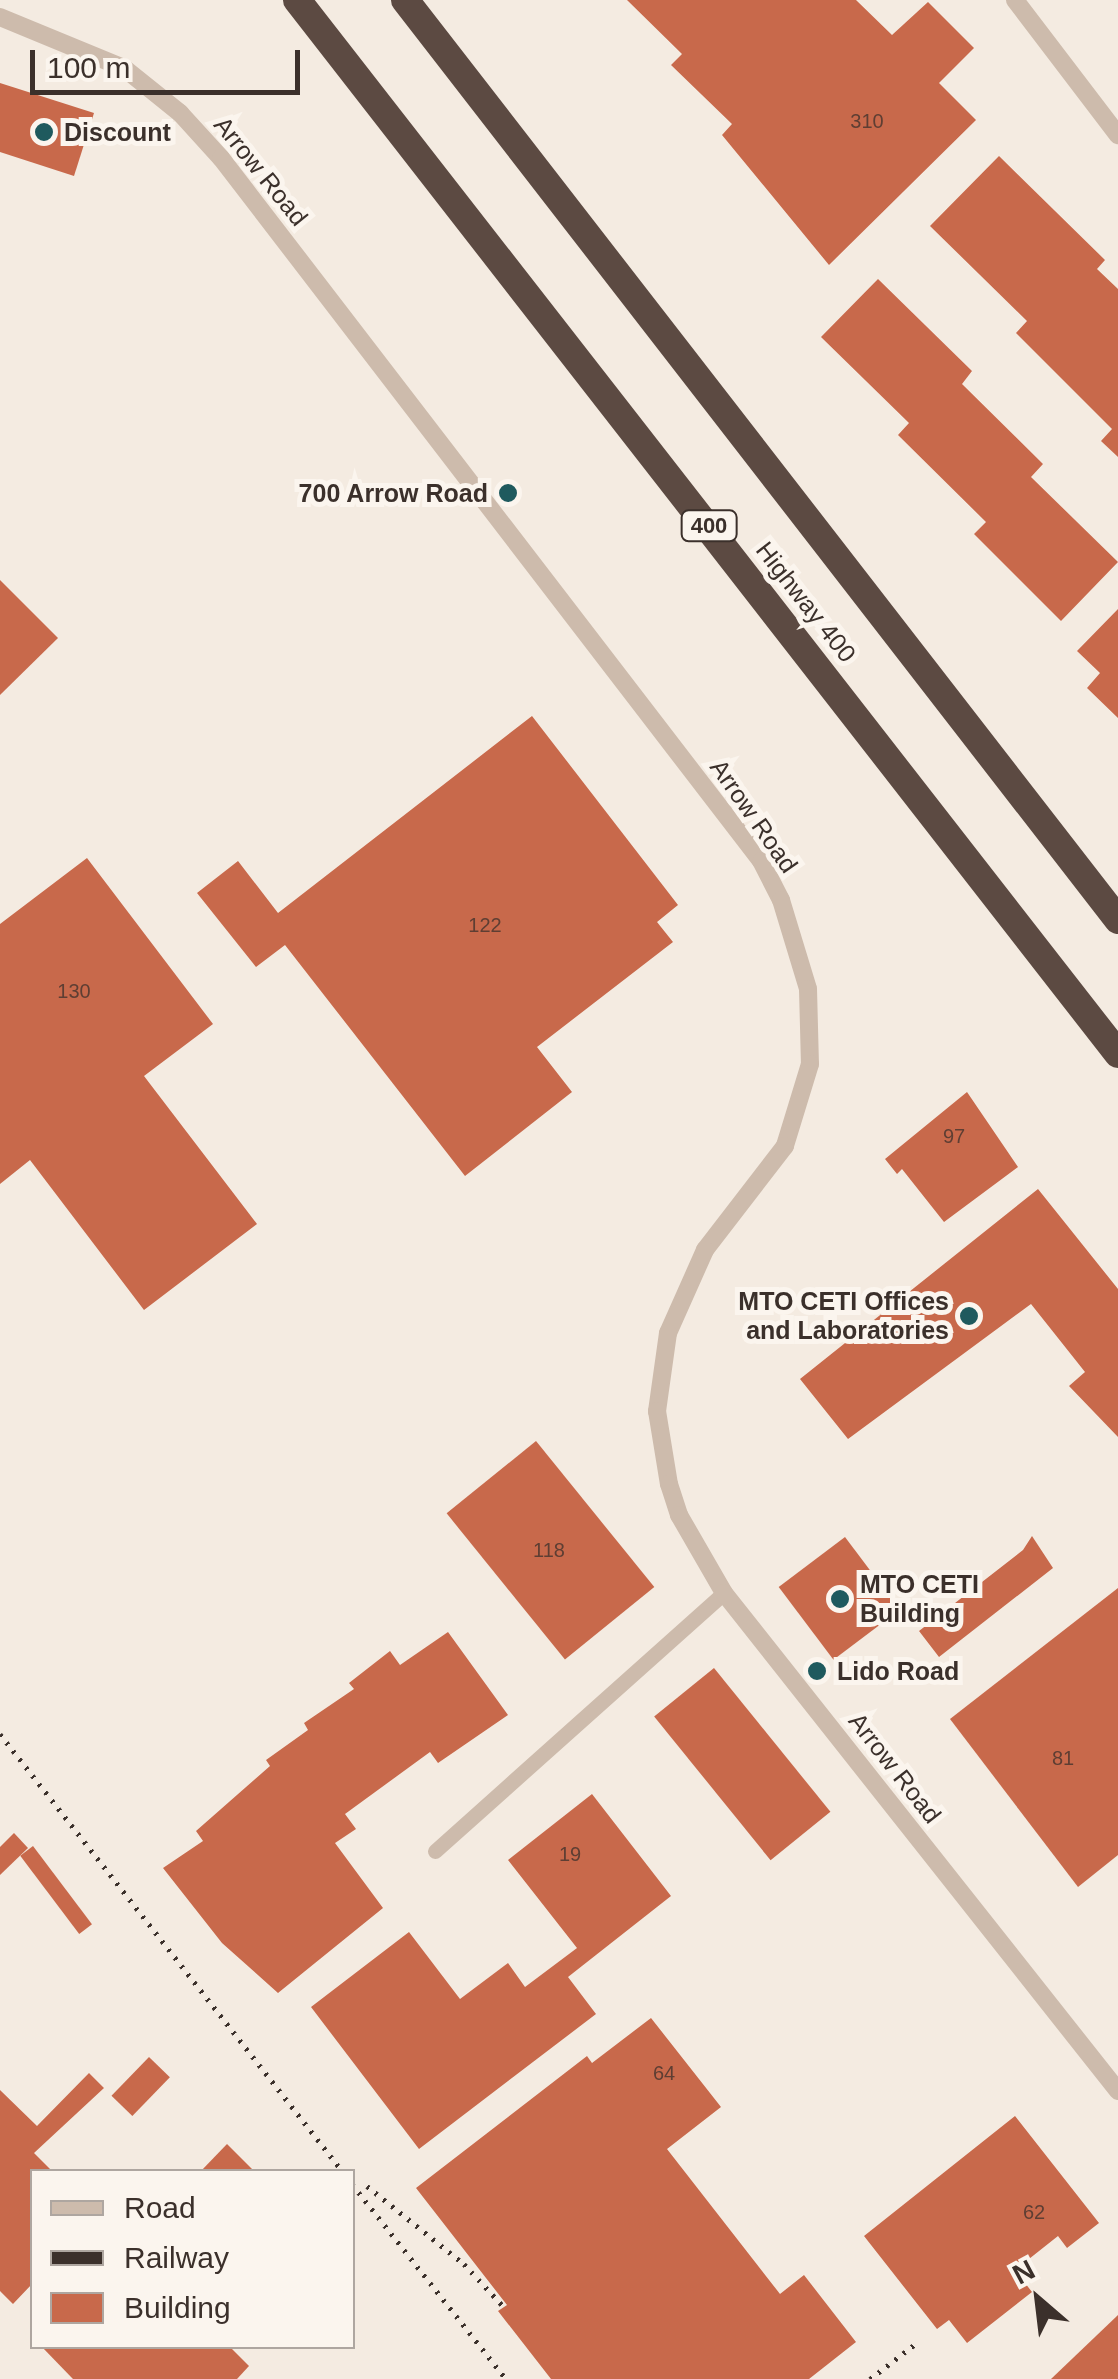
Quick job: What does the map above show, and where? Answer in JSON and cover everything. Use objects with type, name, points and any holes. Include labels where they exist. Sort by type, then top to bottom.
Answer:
[{"type":"highway","name":"Highway 400","points":[[297,0],[1118,1054]]},
{"type":"highway","name":"Highway 400","points":[[404,0],[1118,920]]},
{"type":"street","points":[[1015,0],[1118,135]]},
{"type":"street","name":"Arrow Road","points":[[0,17],[124,68],[180,112],[221,158],[761,861],[781,900],[808,989],[810,1064],[800,1114],[785,1146],[705,1250],[668,1333],[658,1398],[679,1515],[724,1592],[1118,2092]]},
{"type":"street","points":[[435,1851],[724,1592]]},
{"type":"building","points":[[627,0],[856,0],[892,35],[928,2],[974,48],[939,83],[976,120],[829,265],[722,135],[732,124],[671,65],[682,54]]},
{"type":"building","name":"Discount","points":[[0,83],[94,113],[74,176],[0,152]]},
{"type":"building","points":[[999,156],[1105,260],[1097,269],[1118,289],[1118,457],[1101,441],[1112,429],[1016,333],[1027,321],[930,226]]},
{"type":"building","points":[[878,279],[972,371],[962,384],[1043,464],[1031,477],[1118,562],[1061,621],[974,534],[986,522],[898,435],[909,423],[821,337]]},
{"type":"building","points":[[0,580],[58,638],[0,695]]},
{"type":"building","points":[[1118,609],[1118,718],[1087,688],[1100,673],[1077,651]]},
{"type":"building","points":[[532,716],[678,905],[657,922],[673,942],[537,1047],[572,1092],[465,1176],[285,945],[256,967],[197,893],[238,861],[278,913]]},
{"type":"building","points":[[87,858],[213,1024],[144,1076],[257,1224],[144,1310],[30,1160],[0,1184],[0,924]]},
{"type":"building","points":[[967,1092],[1018,1167],[944,1222],[902,1169],[897,1174],[885,1159]]},
{"type":"building","name":"MTO CETI Offices and Laboratories","points":[[1038,1189],[1118,1289],[1118,1437],[1069,1386],[1085,1372],[1031,1304],[848,1439],[800,1379]]},
{"type":"building","points":[[536,1441],[654,1587],[565,1659],[447,1513]]},
{"type":"building","points":[[1032,1536],[1053,1568],[939,1657],[919,1631],[1023,1550]]},
{"type":"building","name":"MTO CETI Building","points":[[845,1537],[900,1610],[833,1660],[779,1587]]},
{"type":"building","points":[[1118,1588],[1118,1855],[1078,1887],[950,1719]]},
{"type":"building","points":[[448,1632],[508,1715],[438,1763],[430,1752],[345,1814],[356,1829],[335,1843],[383,1908],[278,1993],[222,1943],[163,1868],[203,1841],[196,1831],[270,1766],[266,1760],[308,1730],[304,1723],[354,1689],[349,1683],[390,1651],[400,1665]]},
{"type":"building","points":[[714,1668],[830,1812],[771,1860],[654,1716]]},
{"type":"building","points":[[592,1794],[671,1896],[568,1977],[596,2014],[419,2149],[311,2007],[409,1932],[460,1999],[508,1963],[525,1987],[577,1948],[508,1860]]},
{"type":"building","points":[[14,1833],[28,1848],[0,1875],[0,1847]]},
{"type":"building","points":[[33,1846],[92,1924],[79,1934],[20,1856]]},
{"type":"building","points":[[651,2018],[721,2107],[667,2149],[780,2294],[804,2275],[856,2342],[809,2379],[551,2379],[498,2311],[507,2305],[416,2188],[587,2056],[592,2063]]},
{"type":"building","points":[[149,2057],[170,2077],[132,2116],[111,2096]]},
{"type":"building","points":[[89,2073],[104,2088],[34,2153],[50,2169],[30,2169],[30,2286],[13,2304],[0,2291],[0,2090],[37,2126]]},
{"type":"building","points":[[1015,2116],[1099,2223],[1067,2248],[1058,2236],[1015,2270],[1032,2292],[967,2343],[949,2320],[937,2329],[864,2236]]},
{"type":"building","points":[[227,2144],[252,2169],[203,2169]]},
{"type":"building","points":[[1118,2315],[1118,2379],[1051,2379]]},
{"type":"building","points":[[44,2349],[232,2349],[249,2366],[237,2379],[73,2379]]},
{"type":"railway","points":[[0,1734],[341,2169]]},
{"type":"railway","points":[[367,2186],[464,2264],[504,2307]]},
{"type":"railway","points":[[355,2188],[506,2379]]},
{"type":"railway","points":[[870,2379],[914,2345]]},
{"type":"place","name":"Discount","points":[[44,132]]},
{"type":"place","name":"700 Arrow Road","points":[[508,493]]},
{"type":"place","name":"MTO CETI Offices and Laboratories","points":[[969,1316]]},
{"type":"place","name":"MTO CETI Building","points":[[840,1599]]},
{"type":"place","name":"Lido Road","points":[[817,1671]]}]
